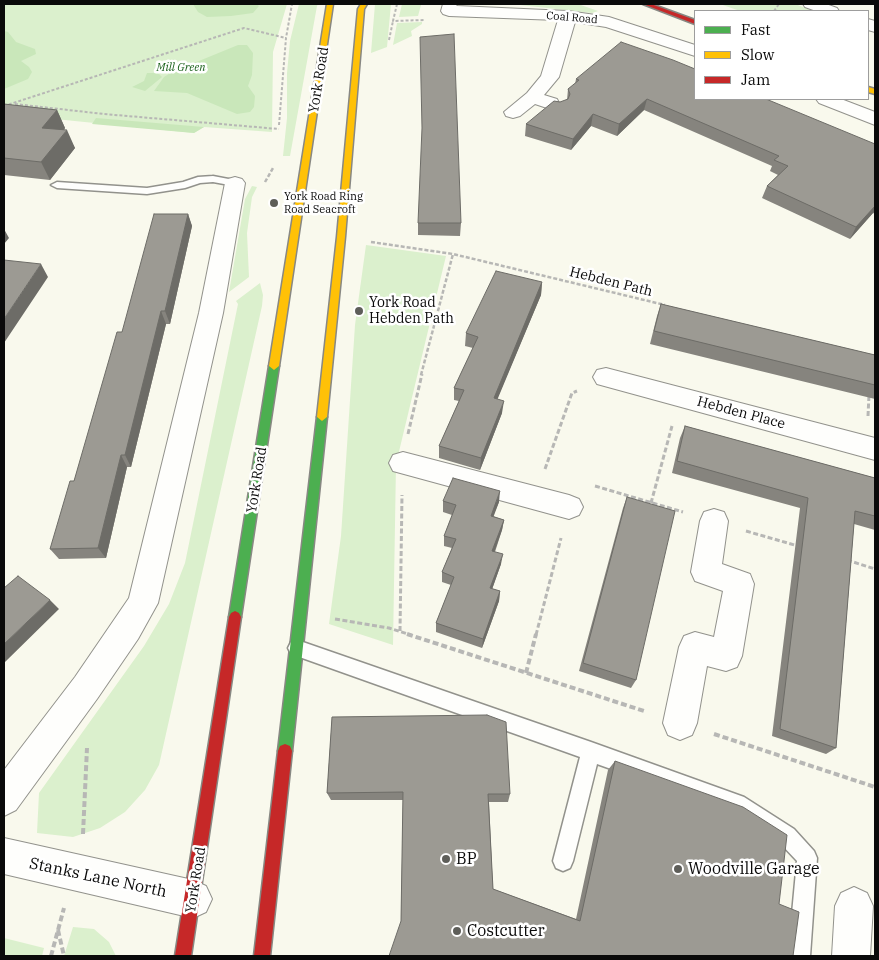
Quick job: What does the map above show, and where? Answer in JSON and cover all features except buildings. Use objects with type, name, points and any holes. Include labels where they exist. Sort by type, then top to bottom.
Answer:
[{"type":"main road","name":"York Road","points":[[183,956],[330,4]]},
{"type":"main road","points":[[262,956],[297,648],[364,4]]},
{"type":"main road","points":[[646,4],[694,22]]},
{"type":"street","points":[[811,4],[828,10]]},
{"type":"street","name":"Coal Road","points":[[449,8],[568,16],[609,22],[694,51]]},
{"type":"street","points":[[513,112],[533,97],[550,77],[568,16]]},
{"type":"street","points":[[533,97],[558,106]]},
{"type":"street","points":[[828,100],[875,119]]},
{"type":"street","points":[[4,798],[86,688],[143,604],[211,313],[248,186]]},
{"type":"street","name":"Hebden Place","points":[[606,377],[871,448]]},
{"type":"street","points":[[403,463],[569,507]]},
{"type":"street","points":[[680,723],[695,647],[726,656],[739,584],[706,572],[714,521]]},
{"type":"street","name":"Stanks Lane North","points":[[4,856],[193,898]]},
{"type":"street","points":[[851,956],[854,906]]},
{"type":"lane","points":[[57,185],[147,191],[185,185],[198,180],[213,179],[248,186]]},
{"type":"lane","points":[[297,648],[737,804],[787,836],[807,858],[800,956]]},
{"type":"lane","points":[[564,861],[591,751]]},
{"type":"path","points":[[12,104],[278,131],[286,38],[292,4]]},
{"type":"path","points":[[397,4],[393,21],[446,19],[449,8]]},
{"type":"path","points":[[4,106],[244,28],[286,38]]},
{"type":"path","points":[[248,186],[275,165]]},
{"type":"path","name":"Hebden Path","points":[[340,237],[453,254],[667,305]]},
{"type":"path","points":[[535,498],[572,393],[606,377]]},
{"type":"path","points":[[869,391],[871,448]]},
{"type":"path","points":[[651,503],[680,396]]},
{"type":"path","points":[[526,673],[576,481],[799,546]]},
{"type":"path","points":[[837,558],[875,569]]},
{"type":"path","points":[[300,614],[389,628],[875,787]]},
{"type":"path","points":[[51,956],[83,836],[87,733],[86,688]]},
{"type":"path","points":[[58,930],[64,956]]},
{"type":"green space","name":"Mill Green","points":[[4,4],[287,4],[273,52],[272,132],[204,127],[194,133],[5,114]]},
{"type":"green space","points":[[193,4],[256,4],[259,6],[253,13],[207,17],[198,12]]},
{"type":"green space","points":[[299,4],[318,4],[290,156],[283,156],[287,118],[287,73],[290,41]]},
{"type":"green space","points":[[375,4],[391,4],[387,47],[371,53]]},
{"type":"green space","points":[[402,4],[432,4],[421,5],[418,16],[399,17]]},
{"type":"green space","points":[[476,4],[578,4],[598,11],[592,13],[520,5]]},
{"type":"green space","points":[[720,4],[795,4],[811,10],[737,10]]},
{"type":"green space","points":[[422,22],[422,24],[411,31],[412,36],[393,45],[397,23]]},
{"type":"green space","points":[[4,31],[8,32],[16,42],[35,49],[36,54],[21,61],[32,72],[28,79],[4,89]]},
{"type":"green space","points":[[238,45],[247,45],[253,53],[252,75],[248,86],[255,96],[254,107],[250,112],[237,114],[187,93],[154,91],[164,77],[172,72]]},
{"type":"green space","points":[[147,73],[158,73],[162,77],[145,91],[132,87],[144,81]]},
{"type":"green space","points":[[96,118],[204,127],[194,133],[92,124]]},
{"type":"green space","points":[[252,186],[257,187],[252,197],[247,233],[249,277],[229,292],[245,199]]},
{"type":"green space","points":[[366,245],[446,256],[396,464],[393,645],[329,624],[341,536],[355,325]]},
{"type":"green space","points":[[260,283],[263,295],[262,306],[159,765],[145,790],[125,812],[100,828],[73,837],[37,833],[39,793],[144,646],[169,604],[185,563],[238,304],[236,301]]},
{"type":"green space","points":[[73,927],[94,929],[109,942],[116,956],[64,956]]},
{"type":"green space","points":[[4,938],[44,948],[42,956],[4,956]]},
{"type":"traffic: fast","points":[[235,617],[274,366]]},
{"type":"traffic: fast","points":[[285,751],[322,417]]},
{"type":"traffic: slow","points":[[274,366],[330,4]]},
{"type":"traffic: slow","points":[[322,417],[341,237],[361,9],[364,4]]},
{"type":"traffic: slow","points":[[869,89],[875,92]]},
{"type":"traffic: jam","points":[[646,4],[694,22]]},
{"type":"traffic: jam","points":[[183,956],[235,617]]},
{"type":"traffic: jam","points":[[262,956],[285,751]]},
{"type":"place","name":"York Road Ring Road Seacroft","points":[[274,203]]},
{"type":"place","name":"York Road Hebden Path","points":[[359,311]]},
{"type":"place","name":"BP","points":[[446,859]]},
{"type":"place","name":"Woodville Garage","points":[[678,869]]},
{"type":"place","name":"Costcutter","points":[[457,931]]}]
